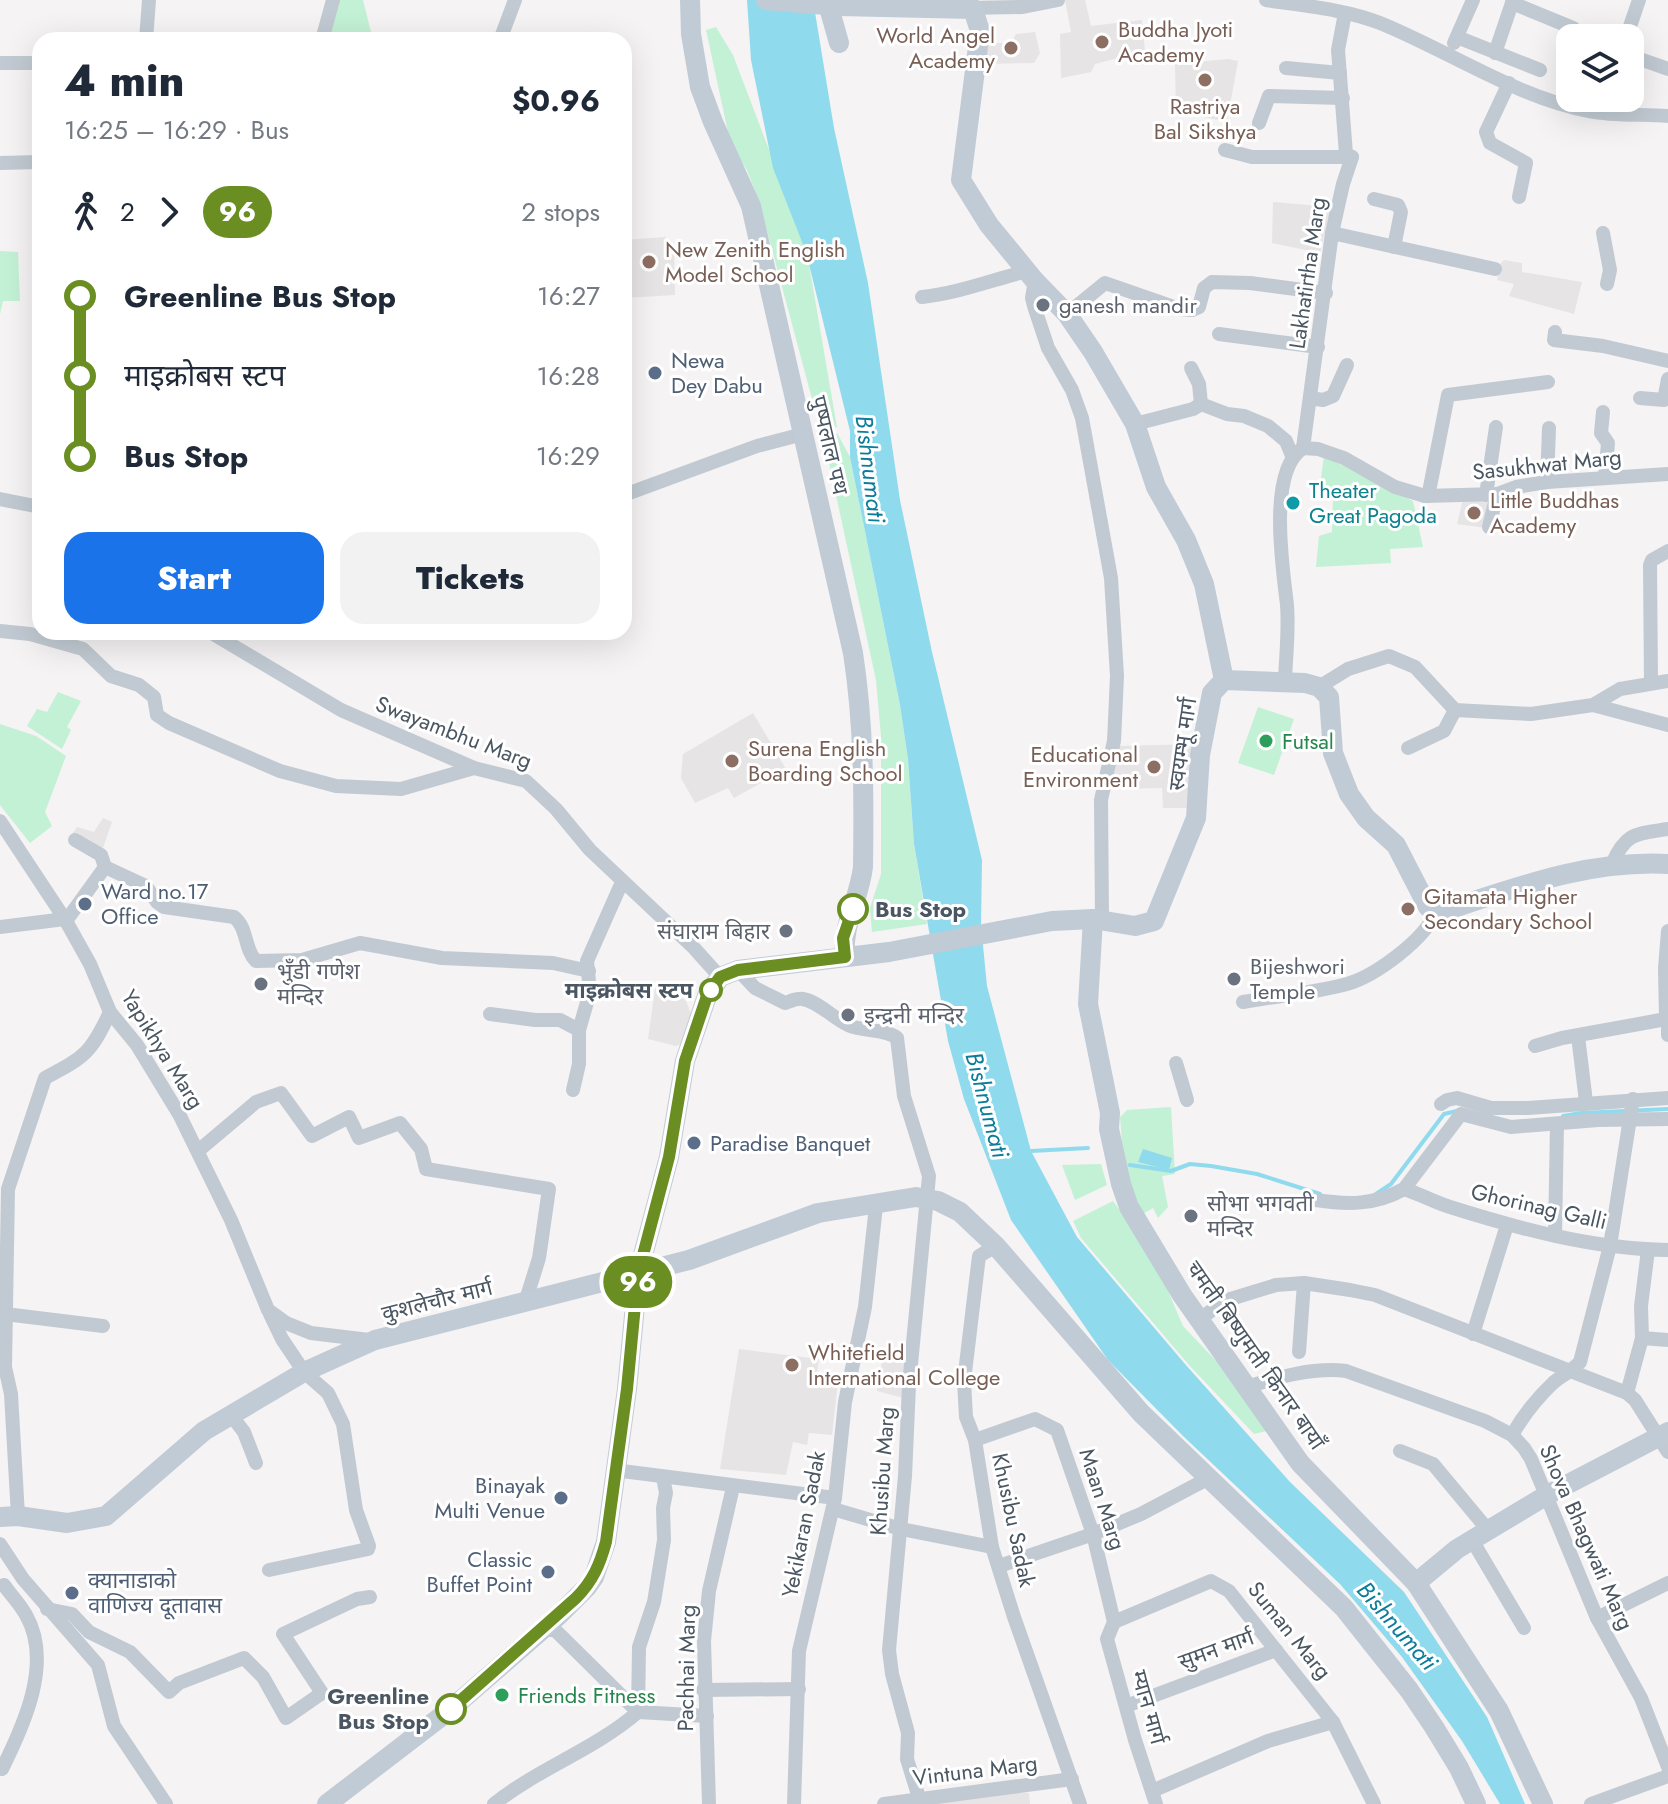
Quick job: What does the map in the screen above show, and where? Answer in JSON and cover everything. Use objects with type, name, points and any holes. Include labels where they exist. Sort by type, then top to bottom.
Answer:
[{"type":"main road","name":"पुष्पलाल पथ","points":[[690,0],[691,34],[700,87],[751,206],[853,653],[862,723],[863,867],[861,885],[843,938],[845,957]]},
{"type":"main road","points":[[766,0],[964,5],[980,31],[976,82],[961,180],[989,225],[1067,314],[1135,424],[1156,487],[1186,540],[1204,584],[1224,680]]},
{"type":"main road","points":[[834,3],[830,11],[839,43]]},
{"type":"main road","name":"स्वयम्भू मार्ग","points":[[729,973],[889,952],[1052,921],[1098,919],[1135,926],[1154,921],[1196,818],[1200,755],[1212,693],[1224,680],[1305,683],[1319,687]]},
{"type":"main road","points":[[1319,687],[1329,697],[1333,753],[1349,794],[1366,818],[1396,845],[1428,907],[1436,911],[1447,910],[1548,877],[1612,864],[1668,864]]},
{"type":"main road","name":"चमती बिष्णुमती किनार बायाँ","points":[[1098,919],[1088,1004],[1110,1113],[1109,1129],[1129,1207],[1199,1320],[1255,1384],[1300,1463],[1403,1566],[1416,1583],[1499,1711],[1543,1804]]},
{"type":"main road","points":[[327,1804],[451,1709],[576,1598],[594,1577],[606,1542],[627,1389],[638,1274],[669,1157],[685,1061],[707,996],[729,973]]},
{"type":"main road","points":[[926,1198],[960,1212],[996,1246],[1141,1413],[1344,1608],[1418,1702],[1459,1768],[1476,1804]]},
{"type":"main road","name":"कुशलेचौर मार्ग","points":[[9,1516],[67,1523],[106,1516],[191,1442],[231,1415],[304,1372],[375,1340],[638,1274],[725,1248],[818,1213],[926,1198]]},
{"type":"main road","points":[[1416,1583],[1438,1563],[1547,1495],[1665,1440]]},
{"type":"street","points":[[147,32],[149,0]]},
{"type":"street","points":[[324,32],[333,0]]},
{"type":"street","points":[[503,32],[515,0]]},
{"type":"street","points":[[964,5],[1023,7],[1058,0]]},
{"type":"street","points":[[1266,0],[1326,4],[1377,22],[1564,105],[1608,113],[1668,116]]},
{"type":"street","points":[[1448,54],[1473,0]]},
{"type":"street","points":[[1631,24],[1639,0]]},
{"type":"street","points":[[1495,53],[1513,1],[1564,24]]},
{"type":"street","name":"Lakhatirtha Marg","points":[[1275,682],[1285,680],[1287,634],[1287,604],[1282,579],[1283,485],[1298,453],[1310,398],[1332,233],[1352,157],[1346,154],[1338,50],[1345,13]]},
{"type":"street","points":[[1457,37],[1540,70]]},
{"type":"street","points":[[1644,60],[1668,69]]},
{"type":"street","points":[[0,63],[32,63]]},
{"type":"street","points":[[1286,68],[1340,73]]},
{"type":"street","points":[[1509,83],[1486,132],[1490,143],[1526,163],[1519,197]]},
{"type":"street","points":[[1259,123],[1269,96],[1343,98]]},
{"type":"street","points":[[1225,150],[1252,157],[1352,157]]},
{"type":"street","points":[[0,163],[32,162]]},
{"type":"street","points":[[1374,199],[1398,205],[1401,212],[1394,247]]},
{"type":"street","points":[[1332,233],[1495,269]]},
{"type":"street","points":[[1603,233],[1610,270],[1607,284]]},
{"type":"street","points":[[922,297],[949,294],[980,283],[1031,276],[1032,302],[1048,348],[1072,390],[1082,418],[1111,578],[1117,676],[1114,741],[1101,800],[1098,919]]},
{"type":"street","points":[[1067,314],[1105,283],[1180,309],[1192,310],[1199,307],[1204,288],[1212,282],[1279,286],[1326,293]]},
{"type":"street","points":[[1555,332],[1554,340],[1603,346],[1668,361]]},
{"type":"street","points":[[1219,334],[1318,347]]},
{"type":"street","points":[[1310,398],[1323,400],[1333,396],[1347,365]]},
{"type":"street","points":[[1191,368],[1199,384],[1201,404]]},
{"type":"street","points":[[1640,398],[1664,400],[1668,379]]},
{"type":"street","points":[[1425,496],[1429,492],[1439,452],[1448,395],[1548,382]]},
{"type":"street","points":[[1135,424],[1193,409],[1201,404]]},
{"type":"street","points":[[1201,404],[1268,426],[1298,453]]},
{"type":"street","points":[[1603,412],[1601,433],[1608,443],[1605,478]]},
{"type":"street","points":[[1489,527],[1496,427]]},
{"type":"street","points":[[1547,482],[1549,428]]},
{"type":"street","points":[[632,492],[757,446],[803,434]]},
{"type":"street","name":"Sasukhwat Marg","points":[[1298,453],[1318,449],[1344,458],[1395,487],[1425,496],[1492,494],[1547,482],[1668,474]]},
{"type":"street","points":[[0,499],[32,505]]},
{"type":"street","points":[[1651,683],[1650,565],[1652,560],[1668,551]]},
{"type":"street","points":[[0,631],[32,635]]},
{"type":"street","points":[[51,640],[83,649],[111,676],[139,685],[154,697],[157,715],[169,723],[280,771],[336,786],[401,789],[474,768]]},
{"type":"street","name":"Swayambhu Marg","points":[[223,640],[341,710],[474,768],[526,781],[556,809],[622,882],[694,948],[729,973]]},
{"type":"street","points":[[1319,687],[1348,669],[1389,656],[1415,667],[1455,710],[1531,714],[1593,705],[1620,689],[1668,681]]},
{"type":"street","points":[[1593,705],[1668,725]]},
{"type":"street","points":[[1408,748],[1444,731],[1455,710]]},
{"type":"street","name":"Yapikhya Marg","points":[[0,821],[65,920],[90,964],[110,1012],[137,1045],[179,1114],[231,1220],[282,1339],[304,1372],[328,1393],[343,1424],[350,1482],[368,1549],[269,1570]]},
{"type":"street","points":[[1612,864],[1618,849],[1630,835],[1668,829]]},
{"type":"street","points":[[75,840],[101,855],[105,867],[146,886],[164,907],[234,917],[240,922],[251,956],[256,961],[302,960],[360,943],[442,958],[553,963],[589,971]]},
{"type":"street","points":[[0,927],[65,920],[105,867]]},
{"type":"street","points":[[573,1090],[579,1064],[579,1030],[590,992],[587,961],[622,882]]},
{"type":"street","points":[[1243,1002],[1349,983],[1391,959],[1419,937],[1436,911]]},
{"type":"street","points":[[1668,931],[1665,968],[1668,1035]]},
{"type":"street","name":"Khusibu Marg","points":[[729,973],[785,1003],[799,998],[808,1000],[846,1024],[892,1034],[897,1038],[904,1096],[929,1176],[889,1650],[892,1674],[908,1733],[907,1759],[920,1801]]},
{"type":"street","points":[[9,1516],[11,1394],[5,1367],[2,1287],[3,1222],[8,1189],[45,1078],[73,1063],[94,1045],[110,1012]]},
{"type":"street","points":[[490,1014],[560,1020],[579,1030]]},
{"type":"street","points":[[1535,1046],[1667,1019]]},
{"type":"street","points":[[1578,1036],[1586,1102]]},
{"type":"street","points":[[1176,1063],[1187,1100]]},
{"type":"street","points":[[198,1151],[256,1102],[281,1093],[312,1136],[349,1117],[359,1138],[400,1123],[421,1149],[426,1169],[549,1189],[539,1258],[525,1303]]},
{"type":"street","points":[[1441,1104],[1457,1098],[1505,1109],[1668,1098]]},
{"type":"street","points":[[1512,1435],[1521,1419],[1555,1381],[1580,1362],[1610,1246],[1633,1099]]},
{"type":"street","points":[[1316,1200],[1362,1203],[1377,1201],[1404,1189],[1461,1114],[1506,1127],[1598,1120],[1630,1122],[1668,1119]]},
{"type":"street","points":[[1555,1235],[1557,1124]]},
{"type":"street","name":"Ghorinag Galli","points":[[1404,1189],[1507,1225],[1610,1246],[1668,1250]]},
{"type":"street","name":"Yekikaran Sadak","points":[[794,1804],[799,1651],[834,1504],[845,1402],[865,1307],[876,1206]]},
{"type":"street","points":[[1473,1334],[1507,1225]]},
{"type":"street","name":"Khusibu Sadak","points":[[996,1246],[979,1256],[966,1359],[966,1417],[975,1440],[992,1547],[1080,1804]]},
{"type":"street","points":[[1627,1393],[1642,1338],[1641,1306],[1648,1250]]},
{"type":"street","points":[[1299,1352],[1304,1283]]},
{"type":"street","points":[[1199,1320],[1224,1301],[1276,1285],[1304,1283],[1375,1295],[1627,1393],[1665,1440]]},
{"type":"street","points":[[268,1310],[286,1323],[311,1333],[375,1340]]},
{"type":"street","points":[[5,1314],[103,1326]]},
{"type":"street","points":[[1642,1338],[1668,1340]]},
{"type":"street","name":"Shova Bhagwati Marg","points":[[1255,1384],[1331,1369],[1346,1371],[1485,1421],[1512,1435],[1531,1459],[1597,1618],[1641,1698],[1668,1767]]},
{"type":"street","points":[[231,1415],[244,1432],[256,1463]]},
{"type":"street","name":"Maan Marg","points":[[975,1440],[1035,1419],[1057,1430],[1093,1534],[1114,1622]]},
{"type":"street","points":[[1400,1451],[1433,1464],[1480,1535],[1524,1628]]},
{"type":"street","points":[[614,1470],[834,1504],[901,1529],[992,1547]]},
{"type":"street","points":[[494,1804],[515,1787],[617,1730],[638,1712],[639,1647],[654,1602],[664,1540],[666,1493],[663,1477]]},
{"type":"street","points":[[999,1566],[1141,1514],[1209,1478]]},
{"type":"street","name":"Pachhai Marg","points":[[709,1804],[707,1716],[703,1690],[704,1641],[709,1591],[733,1487]]},
{"type":"street","points":[[0,1544],[47,1609],[58,1617],[98,1665],[114,1726],[166,1804]]},
{"type":"street","points":[[2,1769],[14,1746],[37,1678],[38,1654],[28,1617],[2,1586],[17,1571]]},
{"type":"street","name":"Suman Marg","points":[[1114,1622],[1211,1581],[1229,1591],[1333,1722],[1374,1804]]},
{"type":"street","points":[[1597,1618],[1668,1583]]},
{"type":"street","points":[[47,1609],[72,1614],[89,1632],[130,1652],[169,1692],[179,1683],[244,1658],[263,1677],[286,1718],[322,1693],[283,1634],[357,1599],[370,1597]]},
{"type":"street","name":"म्यान मार्ग","points":[[1114,1622],[1107,1639],[1154,1798]]},
{"type":"street","points":[[541,1630],[555,1630],[638,1712],[707,1716]]},
{"type":"street","name":"सुमन मार्ग","points":[[1126,1706],[1276,1650]]},
{"type":"street","points":[[703,1690],[799,1689]]},
{"type":"street","points":[[1154,1798],[1268,1741],[1333,1722]]},
{"type":"street","points":[[1591,1804],[1668,1776]]},
{"type":"street","name":"Vintuna Marg","points":[[893,1803],[1072,1779]]},
{"type":"shaded area","name":"Buddha Jyoti Academy","points":[[1065,0],[1085,0],[1091,26],[1142,20],[1145,51],[1095,64],[1091,72],[1061,78],[1060,34],[1071,32]]},
{"type":"shaded area","name":"World Angel Academy","points":[[1035,32],[1040,53],[1034,63],[983,64],[983,43],[1011,43],[1016,34]]},
{"type":"shaded area","name":"Rastriya Bal Sikshya","points":[[1228,59],[1238,61],[1227,122],[1176,111],[1175,64]]},
{"type":"shaded area","points":[[1273,202],[1331,207],[1320,253],[1272,243]]},
{"type":"shaded area","name":"New Zenith English Model School","points":[[666,237],[666,250],[674,250],[675,295],[632,298],[632,239]]},
{"type":"shaded area","points":[[1504,260],[1522,263],[1522,272],[1582,282],[1574,314],[1509,296],[1514,284],[1497,280],[1500,264]]},
{"type":"shaded area","name":"Little Buddhas Academy","points":[[1463,499],[1491,501],[1486,528],[1457,524]]},
{"type":"shaded area","name":"Surena English Boarding School","points":[[753,713],[786,769],[734,798],[728,788],[695,803],[681,778],[683,754]]},
{"type":"shaded area","name":"Educational Environment","points":[[1197,744],[1189,808],[1163,808],[1162,788],[1110,789],[1119,746]]},
{"type":"shaded area","points":[[103,818],[112,822],[103,848],[72,834],[77,827],[94,832]]},
{"type":"shaded area","points":[[656,982],[676,982],[680,995],[686,1001],[693,1018],[685,1043],[676,1046],[648,1039]]},
{"type":"shaded area","points":[[739,1349],[819,1359],[816,1379],[838,1381],[832,1435],[809,1433],[807,1445],[793,1442],[786,1475],[720,1469]]},
{"type":"shaded area","points":[[884,1349],[907,1357],[907,1399],[877,1391]]},
{"type":"shaded area","points":[[1002,1792],[1029,1793],[1030,1804],[928,1804]]},
{"type":"green space","points":[[335,0],[363,0],[371,32],[327,32]]},
{"type":"green space","points":[[716,27],[733,55],[806,247],[837,427],[823,430],[759,201],[747,170],[731,146],[706,30]]},
{"type":"green space","points":[[0,251],[18,252],[20,301],[3,301],[0,314]]},
{"type":"green space","points":[[837,433],[850,457],[900,705],[908,759],[914,844],[927,924],[872,932],[870,908],[881,874],[881,736],[876,680],[823,435]]},
{"type":"green space","points":[[1324,456],[1413,501],[1423,547],[1390,549],[1391,563],[1316,567],[1319,536],[1332,532],[1333,497],[1319,492]]},
{"type":"green space","points":[[58,692],[81,701],[67,727],[71,730],[62,749],[27,726],[37,709],[47,712]]},
{"type":"green space","name":"Futsal","points":[[1258,707],[1294,719],[1274,775],[1238,763]]},
{"type":"green space","points":[[0,724],[36,736],[66,756],[45,812],[52,826],[30,843],[0,805]]},
{"type":"green space","points":[[1171,1107],[1175,1174],[1162,1176],[1168,1207],[1158,1218],[1153,1208],[1143,1214],[1124,1169],[1120,1117],[1127,1110]]},
{"type":"green space","points":[[1101,1164],[1107,1185],[1075,1200],[1062,1165]]},
{"type":"green space","points":[[1113,1201],[1153,1256],[1183,1326],[1280,1428],[1254,1434],[1189,1365],[1081,1238],[1073,1221]]},
{"type":"water","name":"Bishnumati","points":[[747,0],[813,0],[834,128],[868,283],[900,500],[932,652],[982,860],[981,925],[987,986],[1031,1151],[1077,1237],[1290,1482],[1404,1592],[1487,1717],[1525,1804],[1500,1804],[1462,1741],[1402,1657],[1340,1584],[1183,1436],[1108,1360],[1011,1220],[964,1099],[948,1041],[914,844],[908,759],[900,705],[850,457],[850,431],[806,252],[773,168],[751,60]]},
{"type":"water","points":[[1143,1149],[1172,1158],[1169,1170],[1138,1162]]},
{"type":"waterway","points":[[1563,1116],[1668,1109]]},
{"type":"waterway","points":[[1376,1194],[1391,1184],[1444,1114],[1457,1111]]},
{"type":"waterway","points":[[1031,1151],[1088,1148]]},
{"type":"waterway","points":[[1130,1165],[1171,1171],[1190,1164],[1211,1166],[1257,1174],[1320,1194]]},
{"type":"bus line","name":"96","points":[[451,1709],[558,1616],[587,1587],[599,1564],[606,1542],[627,1389],[638,1274],[669,1157],[685,1061],[707,996],[720,977],[738,970],[845,957],[843,938],[853,909]]},
{"type":"place","name":"Buddha Jyoti Academy","points":[[1102,42]]},
{"type":"place","name":"World Angel Academy","points":[[1011,48]]},
{"type":"place","name":"Rastriya Bal Sikshya","points":[[1205,80]]},
{"type":"place","name":"New Zenith English Model School","points":[[649,262]]},
{"type":"place","name":"ganesh mandir","points":[[1043,305]]},
{"type":"place","name":"Newa Dey Dabu","points":[[655,373]]},
{"type":"place","name":"Theater Great Pagoda","points":[[1293,503]]},
{"type":"place","name":"Little Buddhas Academy","points":[[1474,513]]},
{"type":"place","name":"Futsal","points":[[1266,741]]},
{"type":"place","name":"Surena English Boarding School","points":[[732,761]]},
{"type":"place","name":"Educational Environment","points":[[1154,767]]},
{"type":"place","name":"Ward no.17 Office","points":[[85,904]]},
{"type":"place","name":"Bus Stop","points":[[853,909]]},
{"type":"place","name":"Gitamata Higher Secondary School","points":[[1408,909]]},
{"type":"place","name":"संघाराम बिहार","points":[[786,931]]},
{"type":"place","name":"Bijeshwori Temple","points":[[1234,979]]},
{"type":"place","name":"भुँडी गणेश मन्दिर","points":[[261,984]]},
{"type":"place","name":"माइक्रोबस स्टप","points":[[711,990]]},
{"type":"place","name":"इन्द्रनी मन्दिर","points":[[848,1015]]},
{"type":"place","name":"Paradise Banquet","points":[[694,1143]]},
{"type":"place","name":"सोभा भगवती मन्दिर","points":[[1191,1216]]},
{"type":"place","name":"Whitefield International College","points":[[792,1365]]},
{"type":"place","name":"Binayak Multi Venue","points":[[561,1498]]},
{"type":"place","name":"Classic Buffet Point","points":[[548,1572]]},
{"type":"place","name":"क्यानाडाको वाणिज्य दूतावास","points":[[72,1593]]},
{"type":"place","name":"Friends Fitness","points":[[502,1695]]},
{"type":"place","name":"Greenline Bus Stop","points":[[451,1709]]}]
